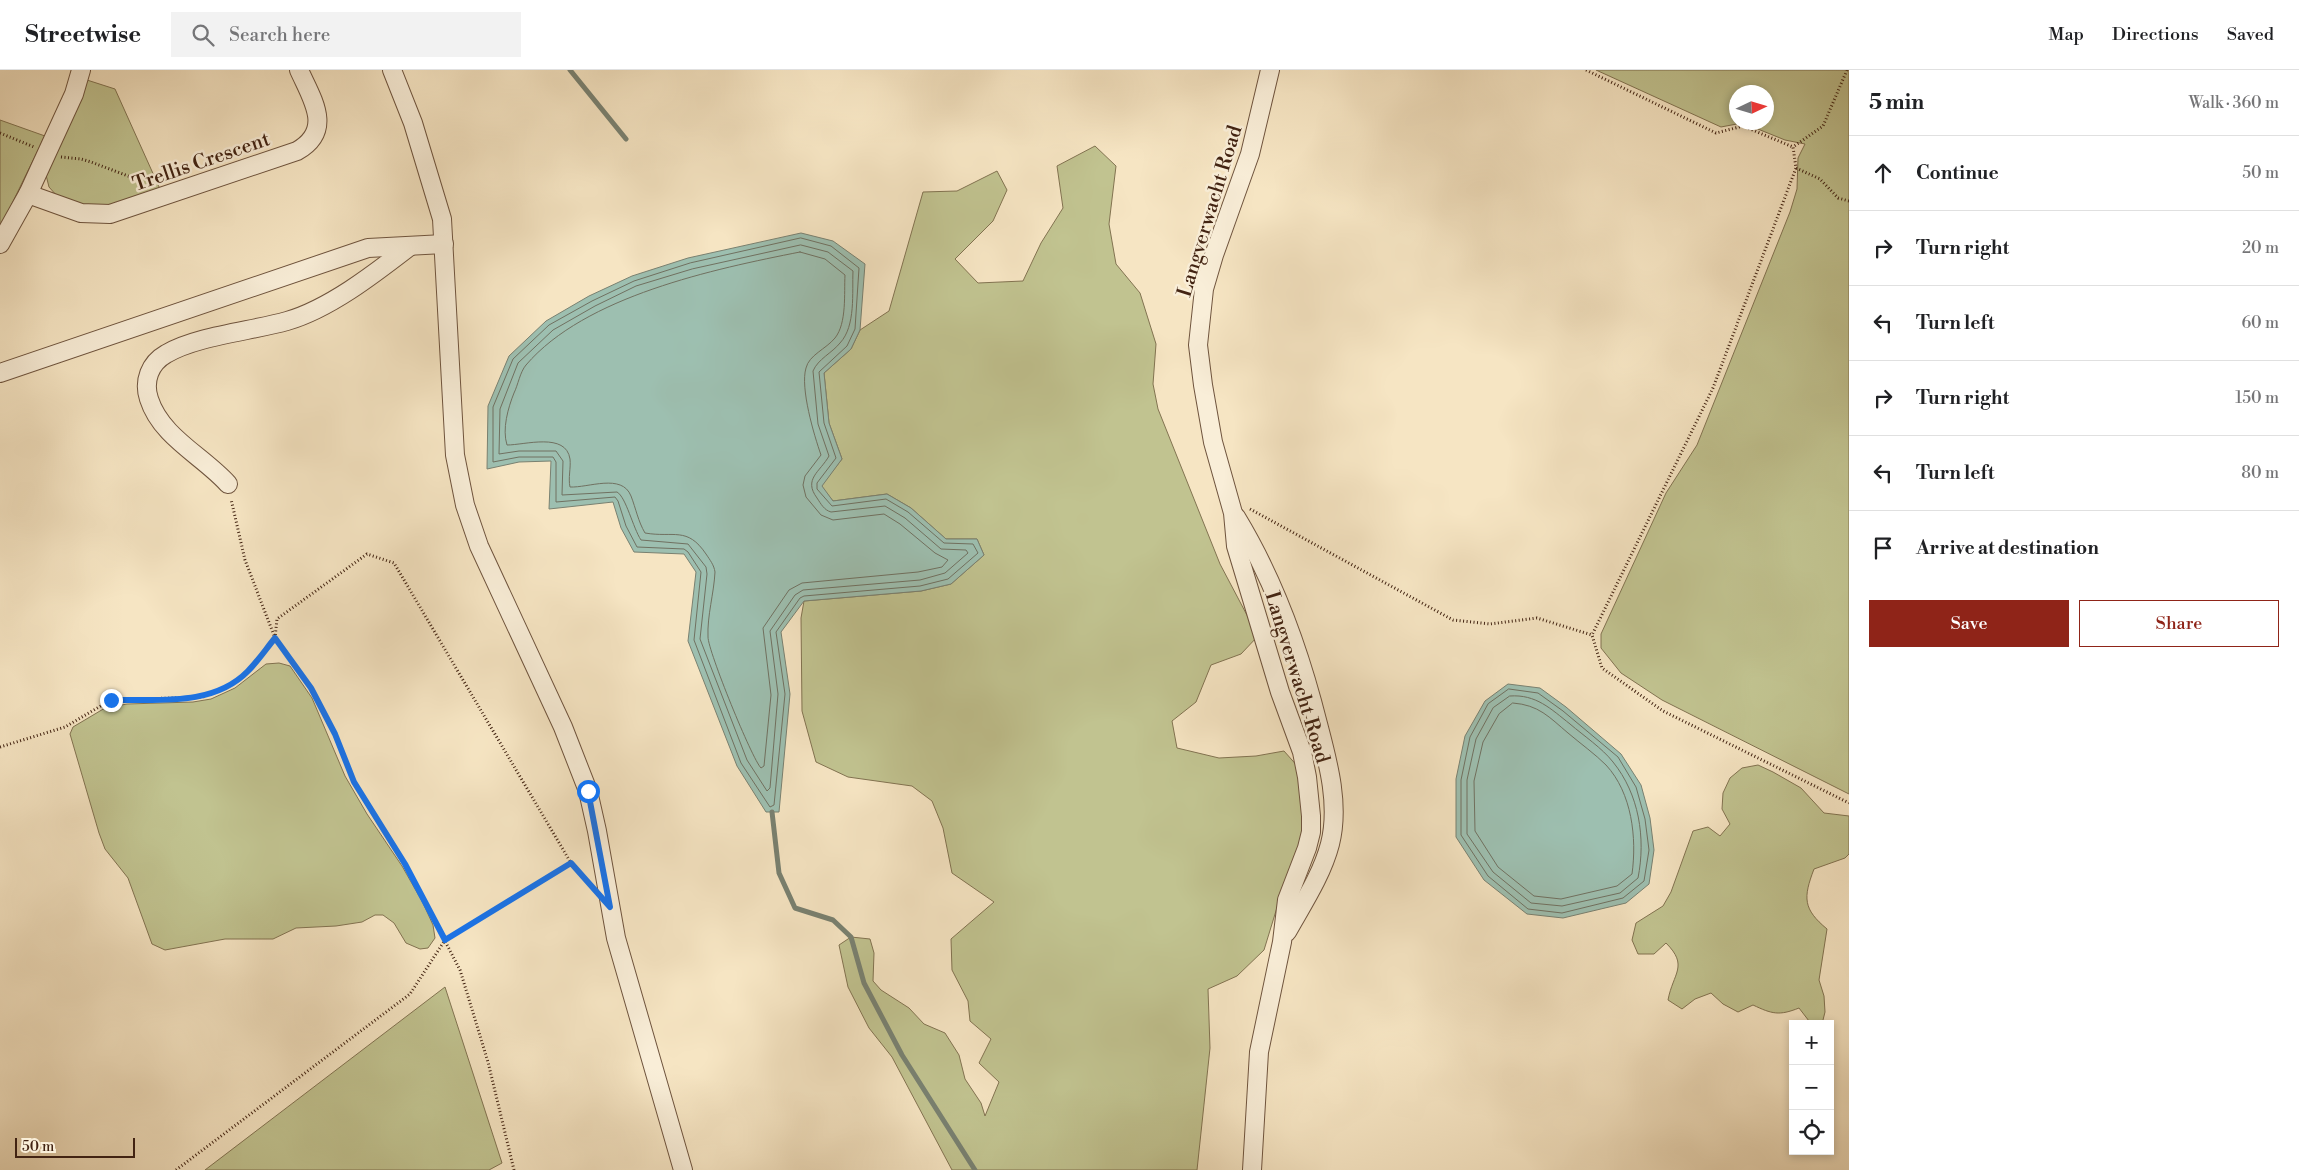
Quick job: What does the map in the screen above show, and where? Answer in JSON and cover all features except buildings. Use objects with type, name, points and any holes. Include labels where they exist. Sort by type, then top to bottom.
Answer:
[{"type":"street","points":[[0,244],[28,194],[78,85],[81,70]]},
{"type":"street","name":"Trellis Crescent","points":[[28,194],[91,215],[110,214],[297,151],[313,139],[318,121],[317,109],[299,70]]},
{"type":"street","points":[[392,70],[413,123],[442,219],[455,456],[465,504],[479,546],[564,727],[588,791],[616,938],[683,1170]]},
{"type":"street","name":"Langverwacht Road","points":[[1252,1170],[1258,1052],[1282,942],[1287,900],[1311,832],[1308,776],[1302,752],[1280,692],[1236,546],[1232,510],[1213,442],[1202,385],[1198,346],[1200,314],[1214,255],[1250,154],[1270,70]]},
{"type":"street","points":[[0,373],[368,248],[389,245],[408,247],[444,244]]},
{"type":"street","points":[[228,484],[213,468],[167,429],[154,411],[148,398],[147,385],[148,374],[154,363],[166,354],[184,346],[288,321],[323,306],[385,265],[408,247]]},
{"type":"street","name":"Langverwacht Road","points":[[1232,510],[1250,540],[1295,645],[1309,688],[1332,784],[1331,843],[1324,863],[1282,942]]},
{"type":"path","points":[[1586,70],[1716,133],[1743,126],[1793,147]]},
{"type":"path","points":[[1793,147],[1822,126],[1847,70]]},
{"type":"path","points":[[0,134],[57,157],[80,159],[136,179],[144,185],[152,200]]},
{"type":"path","points":[[1793,147],[1796,168],[1713,388],[1592,635],[1602,668],[1663,711],[1849,803]]},
{"type":"path","points":[[1796,168],[1820,178],[1838,198],[1849,201]]},
{"type":"path","points":[[228,484],[245,560],[275,638],[311,688],[335,734],[354,782],[405,864],[460,970],[488,1062],[514,1170]]},
{"type":"path","points":[[1232,510],[1242,505],[1453,620],[1490,624],[1537,618],[1592,635]]},
{"type":"path","points":[[0,747],[65,727],[111,700],[203,697],[227,687],[248,672],[275,638],[277,619],[367,554],[394,563],[571,863],[590,885]]},
{"type":"path","points":[[176,1170],[410,994],[445,940],[571,863]]},
{"type":"green space","points":[[1596,70],[1849,70],[1849,794],[1662,700],[1621,673],[1601,648],[1601,634],[1666,493],[1697,445],[1790,212],[1797,189],[1798,158],[1805,144],[1785,140],[1760,130],[1774,130],[1774,85],[1729,85],[1729,125],[1721,127]]},
{"type":"green space","points":[[87,80],[115,89],[160,189],[110,206],[88,207],[57,196],[49,187],[46,175]]},
{"type":"green space","points":[[0,120],[45,136],[0,228]]},
{"type":"green space","points":[[1095,146],[1116,166],[1109,224],[1116,264],[1140,293],[1156,344],[1153,384],[1158,409],[1220,564],[1258,636],[1241,654],[1211,665],[1196,702],[1172,721],[1177,748],[1219,758],[1256,756],[1284,751],[1308,778],[1312,826],[1279,901],[1264,950],[1237,976],[1208,989],[1210,1048],[1197,1170],[952,1170],[892,1057],[869,1028],[848,987],[839,945],[851,937],[870,939],[874,953],[873,981],[881,990],[909,1008],[924,1024],[945,1033],[959,1055],[965,1079],[981,1103],[985,1116],[999,1082],[979,1063],[991,1039],[970,1021],[968,1001],[952,970],[951,939],[994,902],[952,873],[943,828],[932,801],[912,786],[848,777],[816,762],[802,711],[801,618],[804,601],[921,591],[951,584],[984,555],[977,539],[946,539],[911,508],[887,494],[833,501],[821,486],[842,459],[829,423],[824,373],[851,349],[860,330],[889,311],[923,192],[957,191],[997,171],[1007,190],[993,221],[955,259],[978,283],[1023,281],[1041,243],[1063,208],[1057,166]]},
{"type":"green space","points":[[279,663],[290,666],[312,698],[345,776],[423,903],[433,925],[435,938],[428,948],[420,949],[406,943],[394,923],[383,915],[375,915],[362,922],[336,926],[296,928],[273,939],[225,939],[165,950],[152,944],[128,878],[105,849],[99,833],[70,734],[73,727],[105,708],[127,704],[193,702],[211,699],[235,688],[266,664]]},
{"type":"green space","points":[[1758,765],[1801,788],[1824,813],[1849,816],[1849,854],[1845,858],[1814,869],[1807,895],[1809,909],[1827,929],[1819,980],[1824,996],[1825,1012],[1823,1020],[1808,1020],[1799,1008],[1776,1013],[1753,1005],[1738,1012],[1723,1004],[1711,993],[1695,999],[1682,1009],[1668,1000],[1678,970],[1677,958],[1673,951],[1666,943],[1654,954],[1638,954],[1632,940],[1636,923],[1663,906],[1671,892],[1693,831],[1708,827],[1720,836],[1730,824],[1722,809],[1723,793],[1730,778],[1742,768]]},
{"type":"green space","points":[[445,987],[502,1163],[489,1170],[205,1170]]},
{"type":"water","points":[[801,233],[833,241],[865,264],[860,330],[851,349],[824,373],[829,423],[842,459],[822,486],[833,501],[887,494],[911,508],[946,539],[977,539],[984,555],[951,584],[921,591],[804,601],[781,632],[790,694],[779,812],[766,812],[737,766],[688,641],[696,572],[684,554],[634,552],[621,528],[613,502],[549,509],[551,461],[519,462],[487,469],[488,406],[509,356],[546,321],[589,296],[632,276],[688,258]]},
{"type":"water","points":[[1508,684],[1540,688],[1566,707],[1621,754],[1641,785],[1650,818],[1654,850],[1649,884],[1626,903],[1563,918],[1527,914],[1484,880],[1456,837],[1456,779],[1465,736],[1485,701]]},
{"type":"waterway","points":[[570,70],[626,139]]},
{"type":"waterway","points":[[772,812],[779,873],[795,908],[833,920],[851,937],[864,983],[902,1055],[975,1170]]},
{"type":"route","points":[[111,700],[203,697],[227,687],[248,672],[275,638],[311,688],[335,734],[354,782],[405,864],[445,940],[571,863],[610,907],[588,791]]}]
